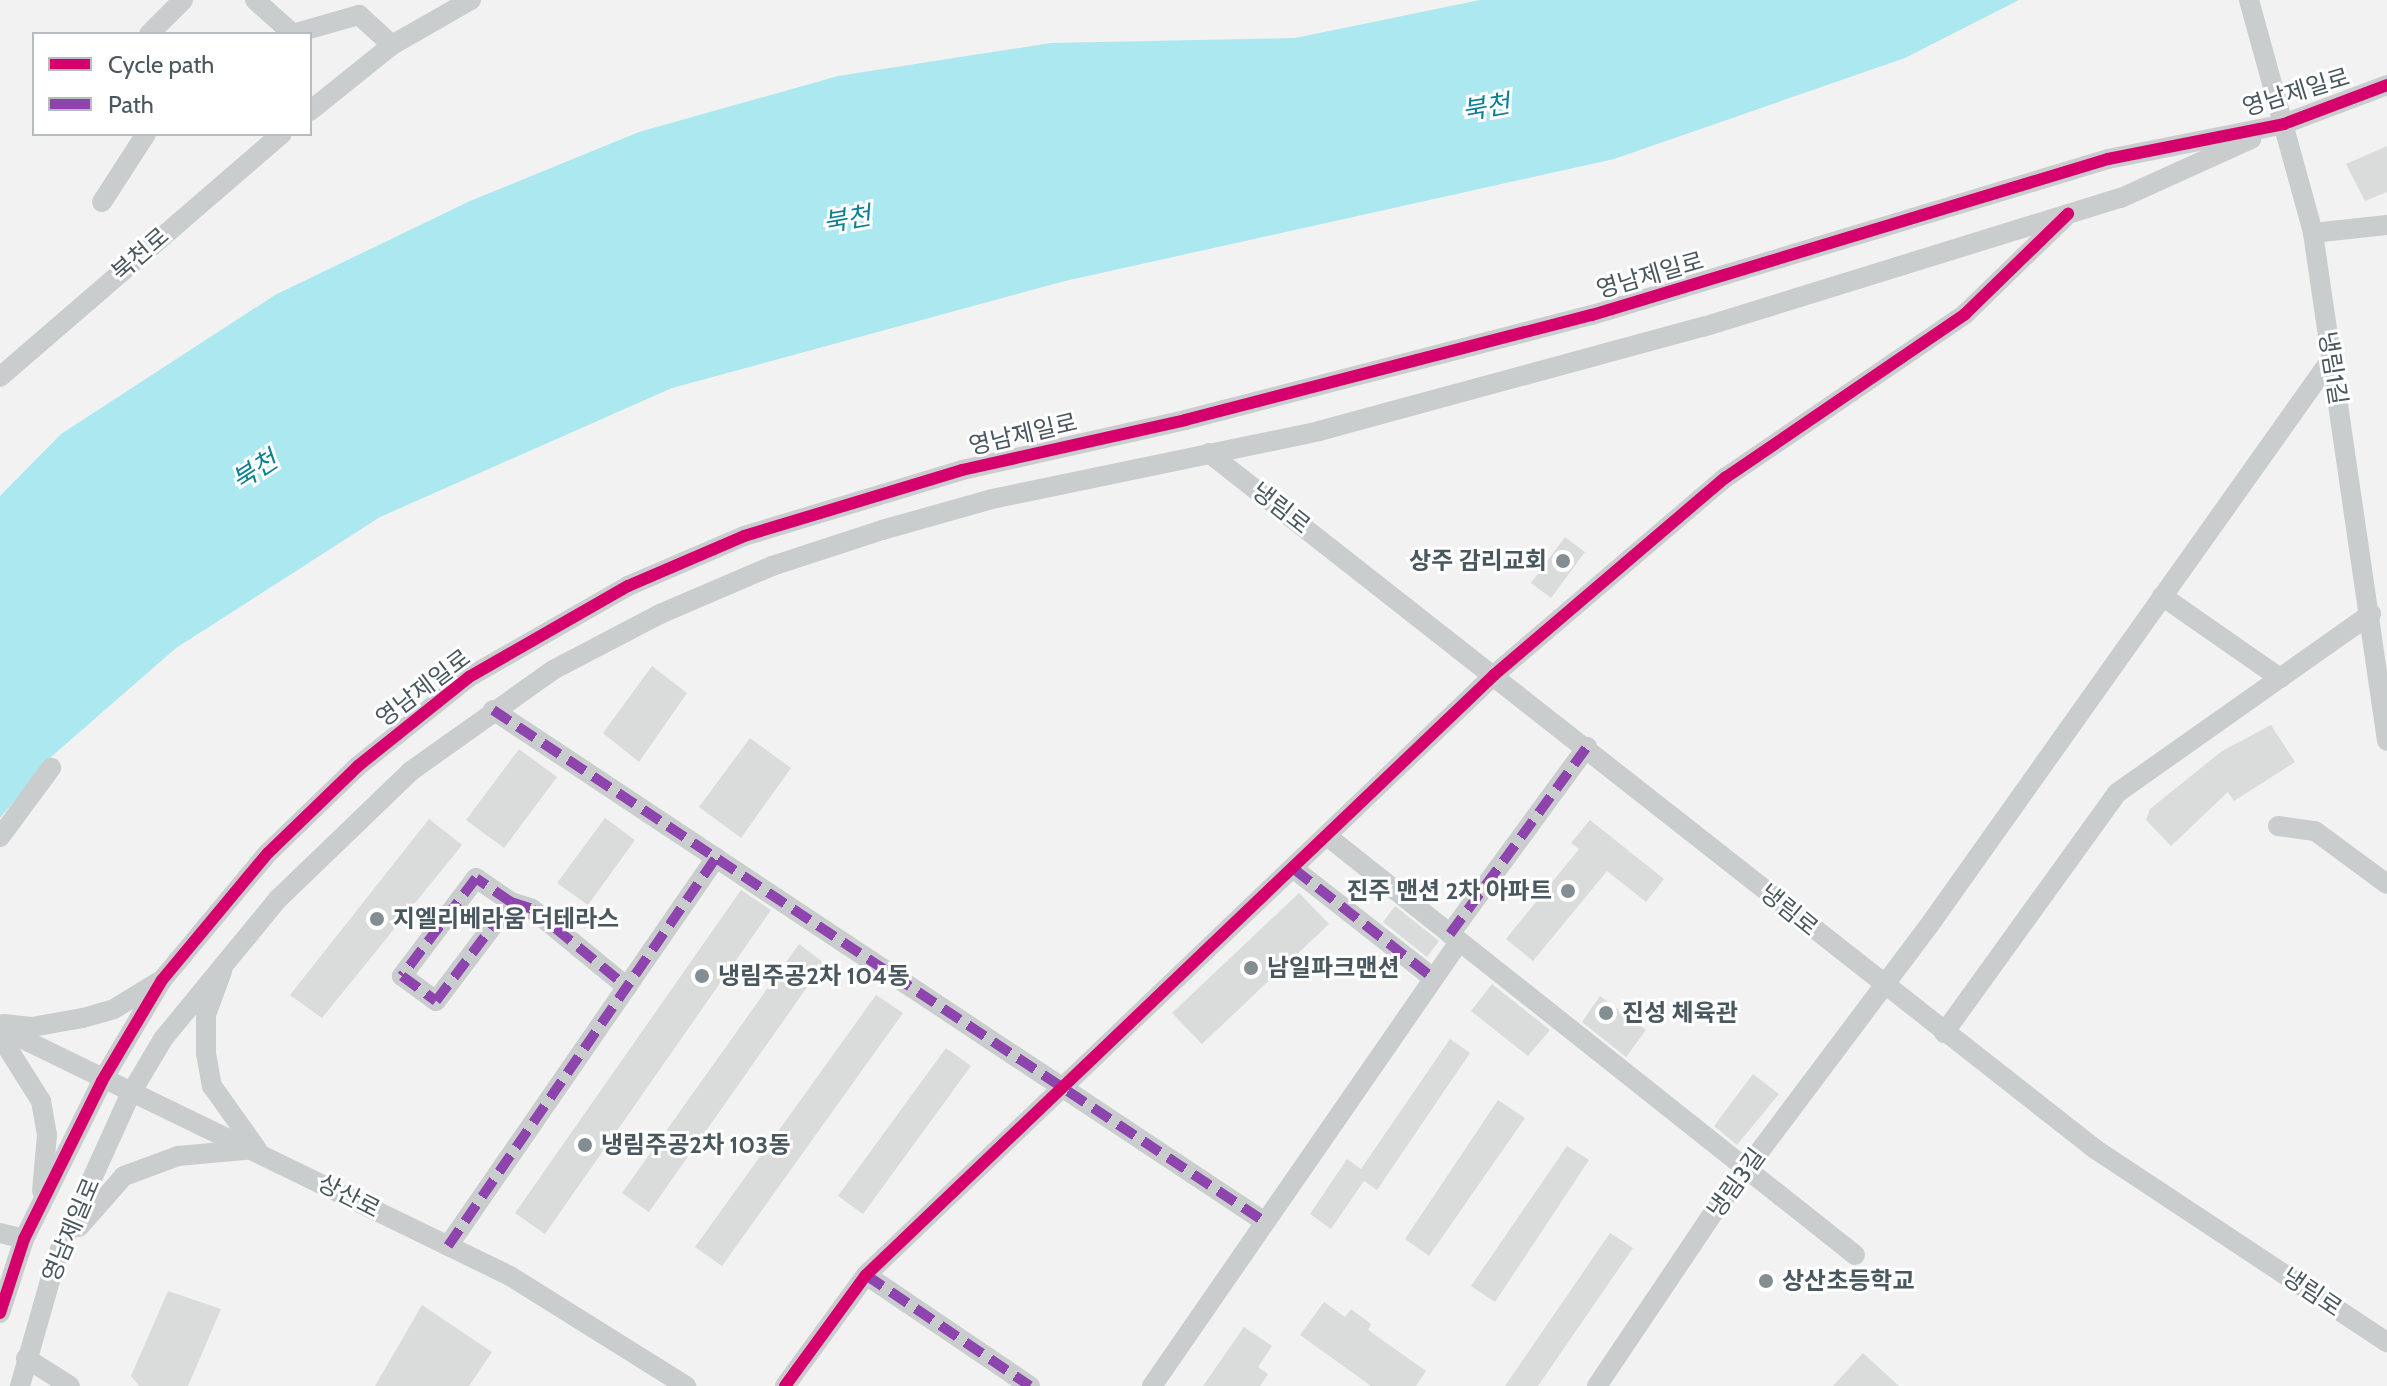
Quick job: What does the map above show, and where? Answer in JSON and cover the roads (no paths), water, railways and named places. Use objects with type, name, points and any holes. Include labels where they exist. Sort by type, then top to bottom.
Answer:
[{"type":"street","points":[[151,32],[183,0]]},
{"type":"street","points":[[255,0],[291,32]]},
{"type":"street","points":[[312,109],[392,45],[471,0]]},
{"type":"street","name":"냉림1길","points":[[2249,0],[2313,233],[2376,616],[2387,741]]},
{"type":"street","points":[[300,32],[359,15],[392,45]]},
{"type":"street","name":"영남제일로","points":[[20,1386],[57,1256],[131,1093],[163,1039],[229,954],[411,771],[493,710],[660,614],[772,566],[992,499],[1319,431],[1703,327],[2121,198],[2284,124],[2387,85]]},
{"type":"street","name":"영남제일로","points":[[0,1313],[24,1239],[102,1081],[162,980],[268,853],[358,766],[469,677],[628,586],[744,536],[962,470],[1185,420],[1592,315],[2108,159],[2284,124]]},
{"type":"street","points":[[102,202],[145,136]]},
{"type":"street","name":"북천로","points":[[0,377],[280,136]]},
{"type":"street","points":[[785,1386],[866,1275],[1494,675],[1725,478],[1965,314],[2068,214]]},
{"type":"street","points":[[2313,233],[2387,225]]},
{"type":"street","name":"냉림3길","points":[[1597,1386],[1746,1169],[1883,986],[2332,358]]},
{"type":"street","name":"냉림로","points":[[1209,453],[1587,747],[1883,986],[2095,1149],[2387,1342]]},
{"type":"street","points":[[2162,596],[2280,678]]},
{"type":"street","points":[[1944,1033],[2117,793],[2280,678],[2376,616]]},
{"type":"street","points":[[493,710],[1265,1222]]},
{"type":"street","points":[[1152,1386],[1433,978],[1454,938],[1587,747]]},
{"type":"street","points":[[0,837],[51,768]]},
{"type":"street","points":[[2278,826],[2315,831],[2387,884]]},
{"type":"street","points":[[1327,836],[1855,1255]]},
{"type":"street","points":[[448,1246],[716,858]]},
{"type":"street","points":[[1294,869],[1433,978]]},
{"type":"street","points":[[511,902],[436,1001],[402,976],[476,878],[511,902],[532,909],[627,987]]},
{"type":"street","points":[[229,954],[206,1015],[206,1053],[212,1086],[257,1149]]},
{"type":"street","points":[[0,1026],[32,1027],[83,1018],[114,1009],[162,980]]},
{"type":"street","name":"상산로","points":[[0,1026],[102,1081],[257,1149],[448,1246],[585,1319],[686,1386]]},
{"type":"street","points":[[0,1036],[41,1101],[47,1135],[41,1203]]},
{"type":"street","points":[[57,1256],[124,1176],[178,1156],[257,1149]]},
{"type":"street","points":[[0,1233],[24,1239]]},
{"type":"street","points":[[866,1275],[1030,1386]]},
{"type":"street","points":[[26,1358],[70,1386]]},
{"type":"water","name":"북천","points":[[1480,0],[2019,0],[1905,58],[1614,159],[1065,281],[672,388],[380,517],[176,648],[51,757],[0,818],[0,496],[61,434],[275,295],[470,201],[639,132],[838,76],[1051,43],[1295,38]]},
{"type":"place","name":"상주 감리교회","points":[[1563,561]]},
{"type":"place","name":"진주 맨션 2차 아파트","points":[[1568,891]]},
{"type":"place","name":"지엘리베라움 더테라스","points":[[377,919]]},
{"type":"place","name":"남일파크맨션","points":[[1251,968]]},
{"type":"place","name":"냉림주공2차 104동","points":[[702,976]]},
{"type":"place","name":"진성 체육관","points":[[1606,1013]]},
{"type":"place","name":"냉림주공2차 103동","points":[[585,1145]]},
{"type":"place","name":"상산초등학교","points":[[1766,1281]]}]
